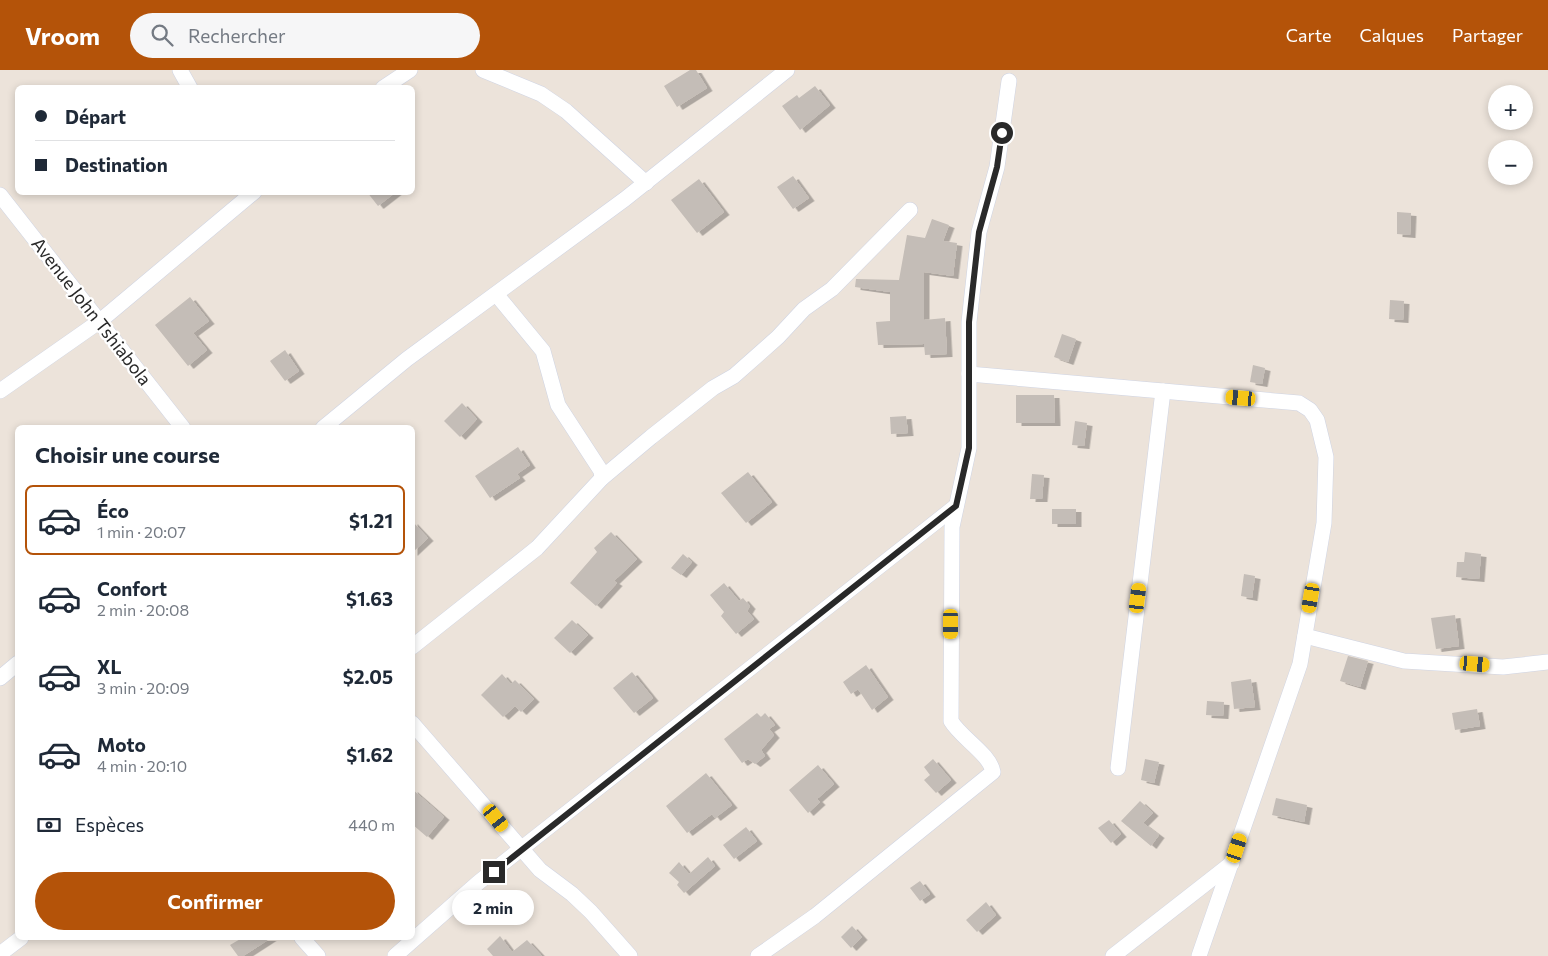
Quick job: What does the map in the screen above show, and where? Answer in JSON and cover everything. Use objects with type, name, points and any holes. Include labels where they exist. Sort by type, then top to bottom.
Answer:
[{"type":"street","points":[[180,70],[188,85]]},
{"type":"street","points":[[388,85],[410,70]]},
{"type":"street","points":[[483,70],[541,94],[566,111],[646,183]]},
{"type":"street","points":[[327,425],[407,359],[646,183],[781,74]]},
{"type":"street","points":[[758,956],[815,916],[993,772],[991,763],[957,732],[951,721],[952,527],[969,448],[969,322],[979,232],[997,167],[1009,81]]},
{"type":"street","name":"Avenue John Tshiabola","points":[[0,195],[181,425]]},
{"type":"street","points":[[0,392],[100,321],[251,195]]},
{"type":"street","points":[[415,645],[537,548],[602,478],[713,388],[734,376],[771,344],[804,309],[832,289],[910,210]]},
{"type":"street","points":[[496,294],[543,351],[558,405],[601,471],[602,478]]},
{"type":"street","points":[[969,374],[1299,403],[1310,410],[1317,420],[1326,456],[1324,523],[1300,664],[1199,956]]},
{"type":"street","points":[[1118,768],[1163,391]]},
{"type":"street","points":[[415,938],[479,882],[522,851],[956,506]]},
{"type":"street","points":[[1305,636],[1404,660],[1503,667],[1548,662]]},
{"type":"street","points":[[0,678],[15,666]]},
{"type":"street","points":[[415,726],[474,792],[522,851],[540,870],[572,894],[591,912],[630,956]]},
{"type":"street","points":[[1113,956],[1233,862]]},
{"type":"street","points":[[0,954],[18,940]]},
{"type":"street","points":[[304,940],[318,956]]},
{"type":"street","points":[[395,956],[413,940]]},
{"type":"building","points":[[690,70],[696,70],[707,88],[677,107],[664,86]]},
{"type":"building","points":[[815,86],[830,105],[800,130],[782,106],[797,95],[799,98]]},
{"type":"building","points":[[793,176],[809,198],[793,209],[777,187]]},
{"type":"building","points":[[699,179],[724,212],[697,233],[671,200]]},
{"type":"building","points":[[369,195],[392,195],[378,206]]},
{"type":"building","points":[[1397,212],[1411,213],[1410,235],[1397,234]]},
{"type":"building","points":[[932,219],[949,225],[943,241],[957,243],[953,276],[924,272],[924,320],[945,318],[947,354],[925,355],[924,344],[878,345],[876,322],[890,321],[890,292],[855,287],[856,279],[899,280],[907,235],[925,238]]},
{"type":"building","points":[[190,297],[209,321],[193,333],[207,350],[188,366],[155,325]]},
{"type":"building","points":[[1390,300],[1404,301],[1403,320],[1389,319]]},
{"type":"building","points":[[1062,334],[1076,339],[1068,362],[1054,357]]},
{"type":"building","points":[[285,350],[299,371],[285,381],[270,361]]},
{"type":"building","points":[[1253,365],[1265,368],[1262,384],[1250,382]]},
{"type":"building","points":[[1016,395],[1054,395],[1055,423],[1016,423]]},
{"type":"building","points":[[462,403],[477,419],[460,437],[444,421]]},
{"type":"building","points":[[906,416],[908,433],[891,434],[890,417]]},
{"type":"building","points":[[1075,421],[1087,423],[1084,446],[1072,445]]},
{"type":"building","points":[[518,447],[530,465],[517,474],[520,478],[490,498],[475,476]]},
{"type":"building","points":[[748,472],[772,502],[746,523],[721,493]]},
{"type":"building","points":[[1032,474],[1044,475],[1042,499],[1030,499]]},
{"type":"building","points":[[1052,509],[1076,509],[1076,524],[1052,524]]},
{"type":"building","points":[[415,524],[428,538],[415,550]]},
{"type":"building","points":[[611,532],[637,559],[614,581],[617,583],[596,606],[570,583],[597,552],[594,548]]},
{"type":"building","points":[[1465,552],[1481,554],[1479,579],[1456,577],[1457,562],[1464,562]]},
{"type":"building","points":[[683,554],[692,562],[681,575],[671,568]]},
{"type":"building","points":[[1244,574],[1255,576],[1252,598],[1241,596]]},
{"type":"building","points":[[724,583],[739,601],[743,598],[750,606],[747,611],[754,619],[736,634],[721,616],[724,612],[710,595]]},
{"type":"building","points":[[1455,615],[1459,646],[1436,649],[1431,618]]},
{"type":"building","points":[[572,620],[588,635],[570,653],[554,638]]},
{"type":"building","points":[[1348,656],[1368,661],[1360,687],[1340,681]]},
{"type":"building","points":[[866,665],[888,697],[872,710],[858,689],[851,694],[843,682]]},
{"type":"building","points":[[632,672],[653,698],[634,713],[613,688]]},
{"type":"building","points":[[502,674],[511,684],[515,680],[534,699],[521,712],[515,706],[503,717],[481,695]]},
{"type":"building","points":[[1251,679],[1255,707],[1234,709],[1231,682]]},
{"type":"building","points":[[1207,701],[1224,702],[1223,716],[1206,715]]},
{"type":"building","points":[[1477,709],[1480,726],[1455,730],[1452,713]]},
{"type":"building","points":[[757,713],[761,717],[765,713],[775,725],[769,729],[774,735],[761,750],[765,756],[755,764],[748,759],[742,763],[724,739]]},
{"type":"building","points":[[933,759],[951,780],[936,793],[924,780],[930,775],[924,767]]},
{"type":"building","points":[[1145,759],[1159,762],[1154,783],[1141,780]]},
{"type":"building","points":[[818,765],[834,784],[817,799],[820,802],[808,813],[789,790]]},
{"type":"building","points":[[706,773],[732,805],[715,818],[712,814],[687,833],[666,806]]},
{"type":"building","points":[[415,792],[444,817],[427,837],[415,827]]},
{"type":"building","points":[[1276,798],[1307,805],[1304,822],[1272,815]]},
{"type":"building","points":[[1140,801],[1153,813],[1143,823],[1159,835],[1151,846],[1121,821]]},
{"type":"building","points":[[1109,820],[1121,834],[1111,843],[1098,828]]},
{"type":"building","points":[[746,827],[757,841],[734,859],[723,845]]},
{"type":"building","points":[[708,857],[715,866],[684,893],[677,885],[679,882],[669,873],[679,862],[689,874]]},
{"type":"building","points":[[920,881],[930,894],[920,901],[910,888]]},
{"type":"building","points":[[986,902],[996,915],[977,932],[966,920]]},
{"type":"building","points":[[852,926],[862,937],[851,948],[841,937]]},
{"type":"building","points":[[500,936],[512,952],[527,940],[542,956],[493,956],[487,949]]},
{"type":"building","points":[[239,940],[268,940],[243,956],[238,956],[230,945]]},
{"type":"route","points":[[494,872],[956,506],[969,448],[969,322],[979,232],[997,167],[1002,133]]}]
